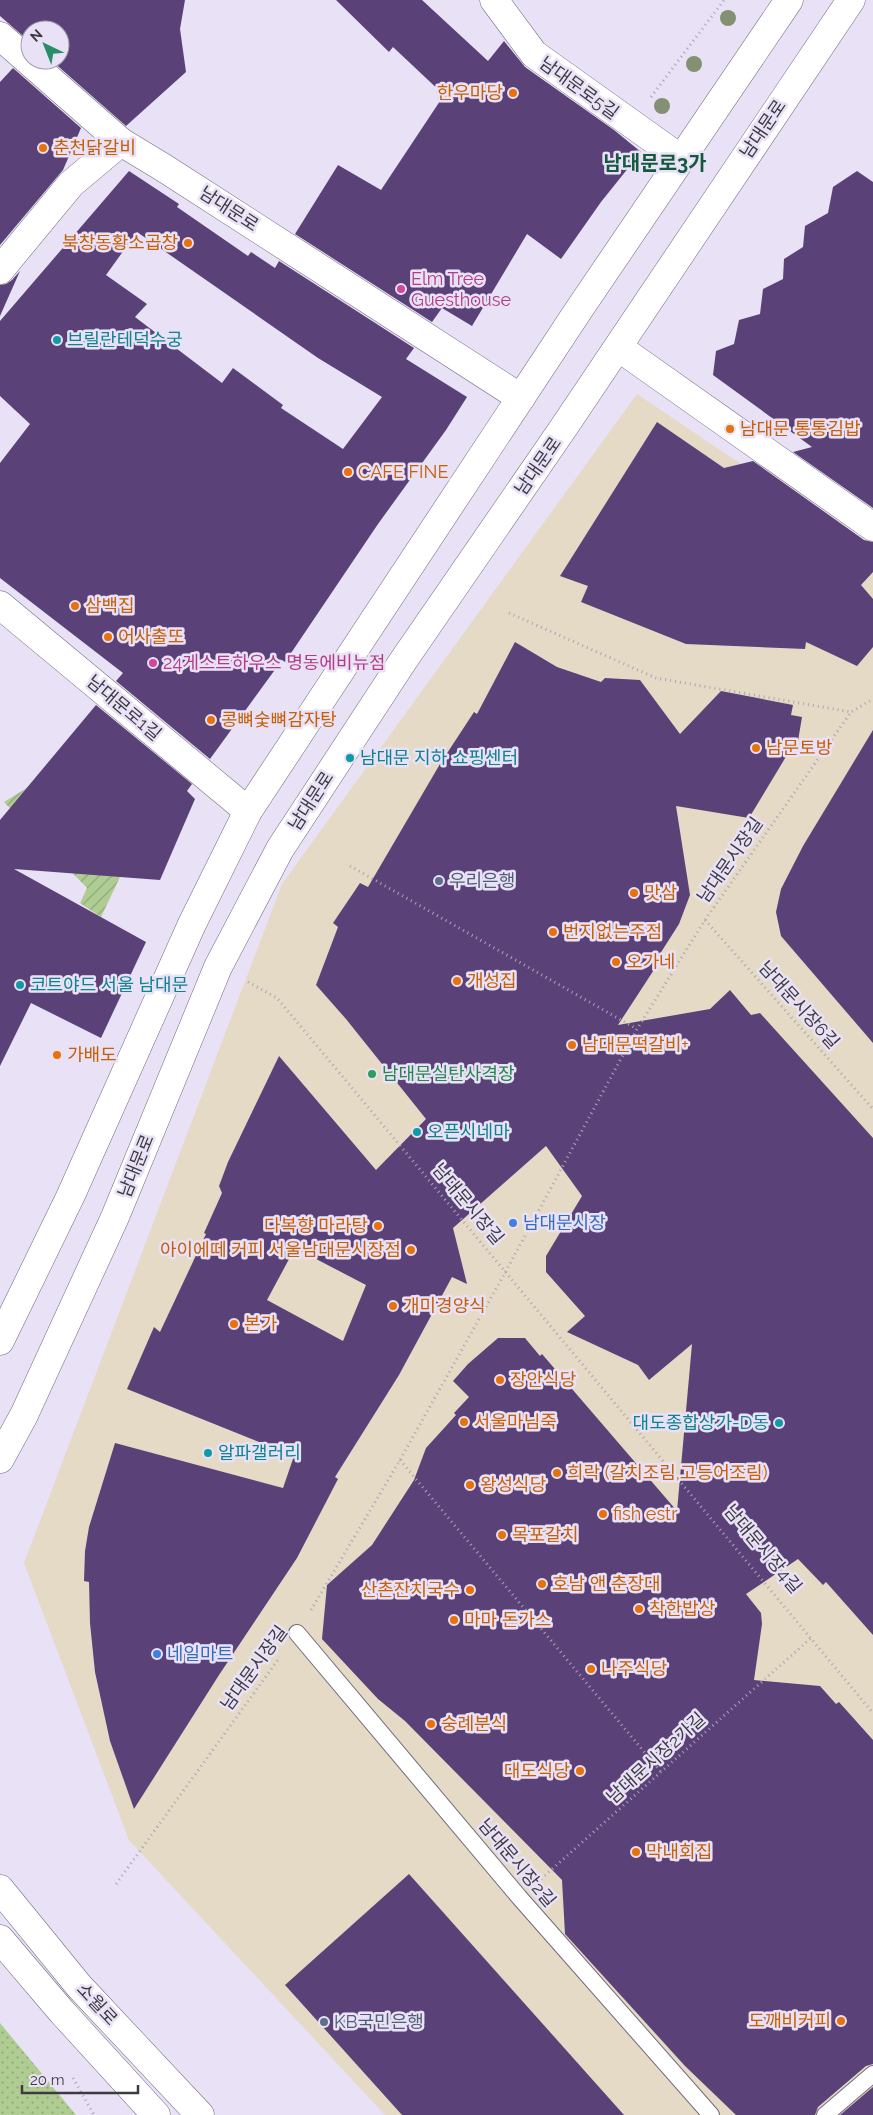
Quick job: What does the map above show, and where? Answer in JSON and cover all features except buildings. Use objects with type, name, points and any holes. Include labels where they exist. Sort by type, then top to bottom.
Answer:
[{"type":"main road","name":"남대문로5길","points":[[494,0],[534,54],[680,159]]},
{"type":"main road","points":[[0,1341],[71,1195],[192,924],[248,811],[680,159],[789,0]]},
{"type":"main road","name":"남대문로","points":[[0,1459],[24,1415],[115,1217],[218,966],[280,849],[403,662],[618,347],[851,0]]},
{"type":"main road","name":"남대문로","points":[[0,36],[121,142],[521,398]]},
{"type":"main road","points":[[0,270],[71,184],[121,142]]},
{"type":"main road","points":[[618,347],[873,527]]},
{"type":"main road","name":"남대문로1길","points":[[0,605],[248,811]]},
{"type":"main road","name":"소월로","points":[[0,1889],[79,1986],[200,2115]]},
{"type":"main road","name":"소월로","points":[[0,1938],[62,2012],[156,2115]]},
{"type":"lane","name":"남대문시장2길","points":[[297,1633],[519,1897],[711,2115]]},
{"type":"lane","points":[[825,2115],[873,2074]]},
{"type":"path","points":[[648,100],[724,0]]},
{"type":"path","points":[[509,612],[656,678],[851,712]]},
{"type":"path","name":"남대문시장길","points":[[116,1884],[297,1633],[400,1460],[638,1030],[705,920],[851,712],[873,699]]},
{"type":"path","points":[[350,866],[638,1030]]},
{"type":"path","name":"남대문시장6길","points":[[705,920],[873,1109]]},
{"type":"path","name":"남대문시장길","points":[[218,966],[277,998],[506,1271]]},
{"type":"path","name":"남대문시장4길","points":[[506,1271],[873,1713]]},
{"type":"path","points":[[400,1460],[661,1772]]},
{"type":"path","name":"남대문시장2가길","points":[[519,1897],[811,1638]]},
{"type":"shaded area","name":"남대문시장","points":[[637,394],[873,553],[873,2115],[385,2115],[129,1840],[24,1563],[282,884]]},
{"type":"green space","points":[[27,788],[120,877],[101,917],[80,903],[87,888],[4,802]]},
{"type":"green space","points":[[0,2023],[76,2115],[0,2115]]},
{"type":"place","name":"한우마당","points":[[513,93]]},
{"type":"place","name":"춘천닭갈비","points":[[43,148]]},
{"type":"place","name":"북창동황소곱창","points":[[188,243]]},
{"type":"place","name":"Elm Tree Guesthouse","points":[[401,289]]},
{"type":"place","name":"브릴란테덕수궁","points":[[57,340]]},
{"type":"place","name":"남대문 통통김밥","points":[[730,429]]},
{"type":"place","name":"CAFE FINE","points":[[348,472]]},
{"type":"place","name":"삼백집","points":[[75,606]]},
{"type":"place","name":"어사출또","points":[[108,637]]},
{"type":"place","name":"24게스트하우스 명동에비뉴점","points":[[153,663]]},
{"type":"place","name":"콩뼈숯뼈감자탕","points":[[211,720]]},
{"type":"place","name":"남문토방","points":[[756,748]]},
{"type":"place","name":"남대문 지하 쇼핑센터","points":[[350,758]]},
{"type":"place","name":"우리은행","points":[[439,881]]},
{"type":"place","name":"맛삼","points":[[634,893]]},
{"type":"place","name":"번지없는주점","points":[[553,932]]},
{"type":"place","name":"오가네","points":[[616,962]]},
{"type":"place","name":"개성집","points":[[457,981]]},
{"type":"place","name":"코트야드 서울 남대문","points":[[20,985]]},
{"type":"place","name":"남대문떡갈비+","points":[[572,1045]]},
{"type":"place","name":"가배도","points":[[57,1055]]},
{"type":"place","name":"남대문실탄사격장","points":[[372,1074]]},
{"type":"place","name":"오픈시네마","points":[[417,1132]]},
{"type":"place","name":"남대문시장","points":[[513,1223]]},
{"type":"place","name":"다복향 마라탕","points":[[378,1226]]},
{"type":"place","name":"아이에떼 커피 서울남대문시장점","points":[[411,1250]]},
{"type":"place","name":"개미경양식","points":[[393,1306]]},
{"type":"place","name":"본가","points":[[234,1324]]},
{"type":"place","name":"장안식당","points":[[500,1380]]},
{"type":"place","name":"서울마님죽","points":[[464,1422]]},
{"type":"place","name":"대도종합상가-D동","points":[[779,1423]]},
{"type":"place","name":"알파갤러리","points":[[208,1453]]},
{"type":"place","name":"희락 (갈치조림,고등어조림)","points":[[557,1473]]},
{"type":"place","name":"왕성식당","points":[[470,1485]]},
{"type":"place","name":"fish estr","points":[[603,1514]]},
{"type":"place","name":"목포갈치","points":[[502,1535]]},
{"type":"place","name":"호남 앤 춘장대","points":[[542,1584]]},
{"type":"place","name":"산촌잔치국수","points":[[470,1590]]},
{"type":"place","name":"착한밥상","points":[[639,1609]]},
{"type":"place","name":"마마 돈가스","points":[[454,1620]]},
{"type":"place","name":"네일마트","points":[[157,1654]]},
{"type":"place","name":"나주식당","points":[[591,1669]]},
{"type":"place","name":"숭례분식","points":[[431,1724]]},
{"type":"place","name":"대도식당","points":[[580,1771]]},
{"type":"place","name":"막내회집","points":[[636,1852]]},
{"type":"place","name":"도깨비커피","points":[[841,2021]]},
{"type":"place","name":"KB국민은행","points":[[324,2022]]},
{"type":"district","name":"남대문로3가","points":[[655,163]]}]
